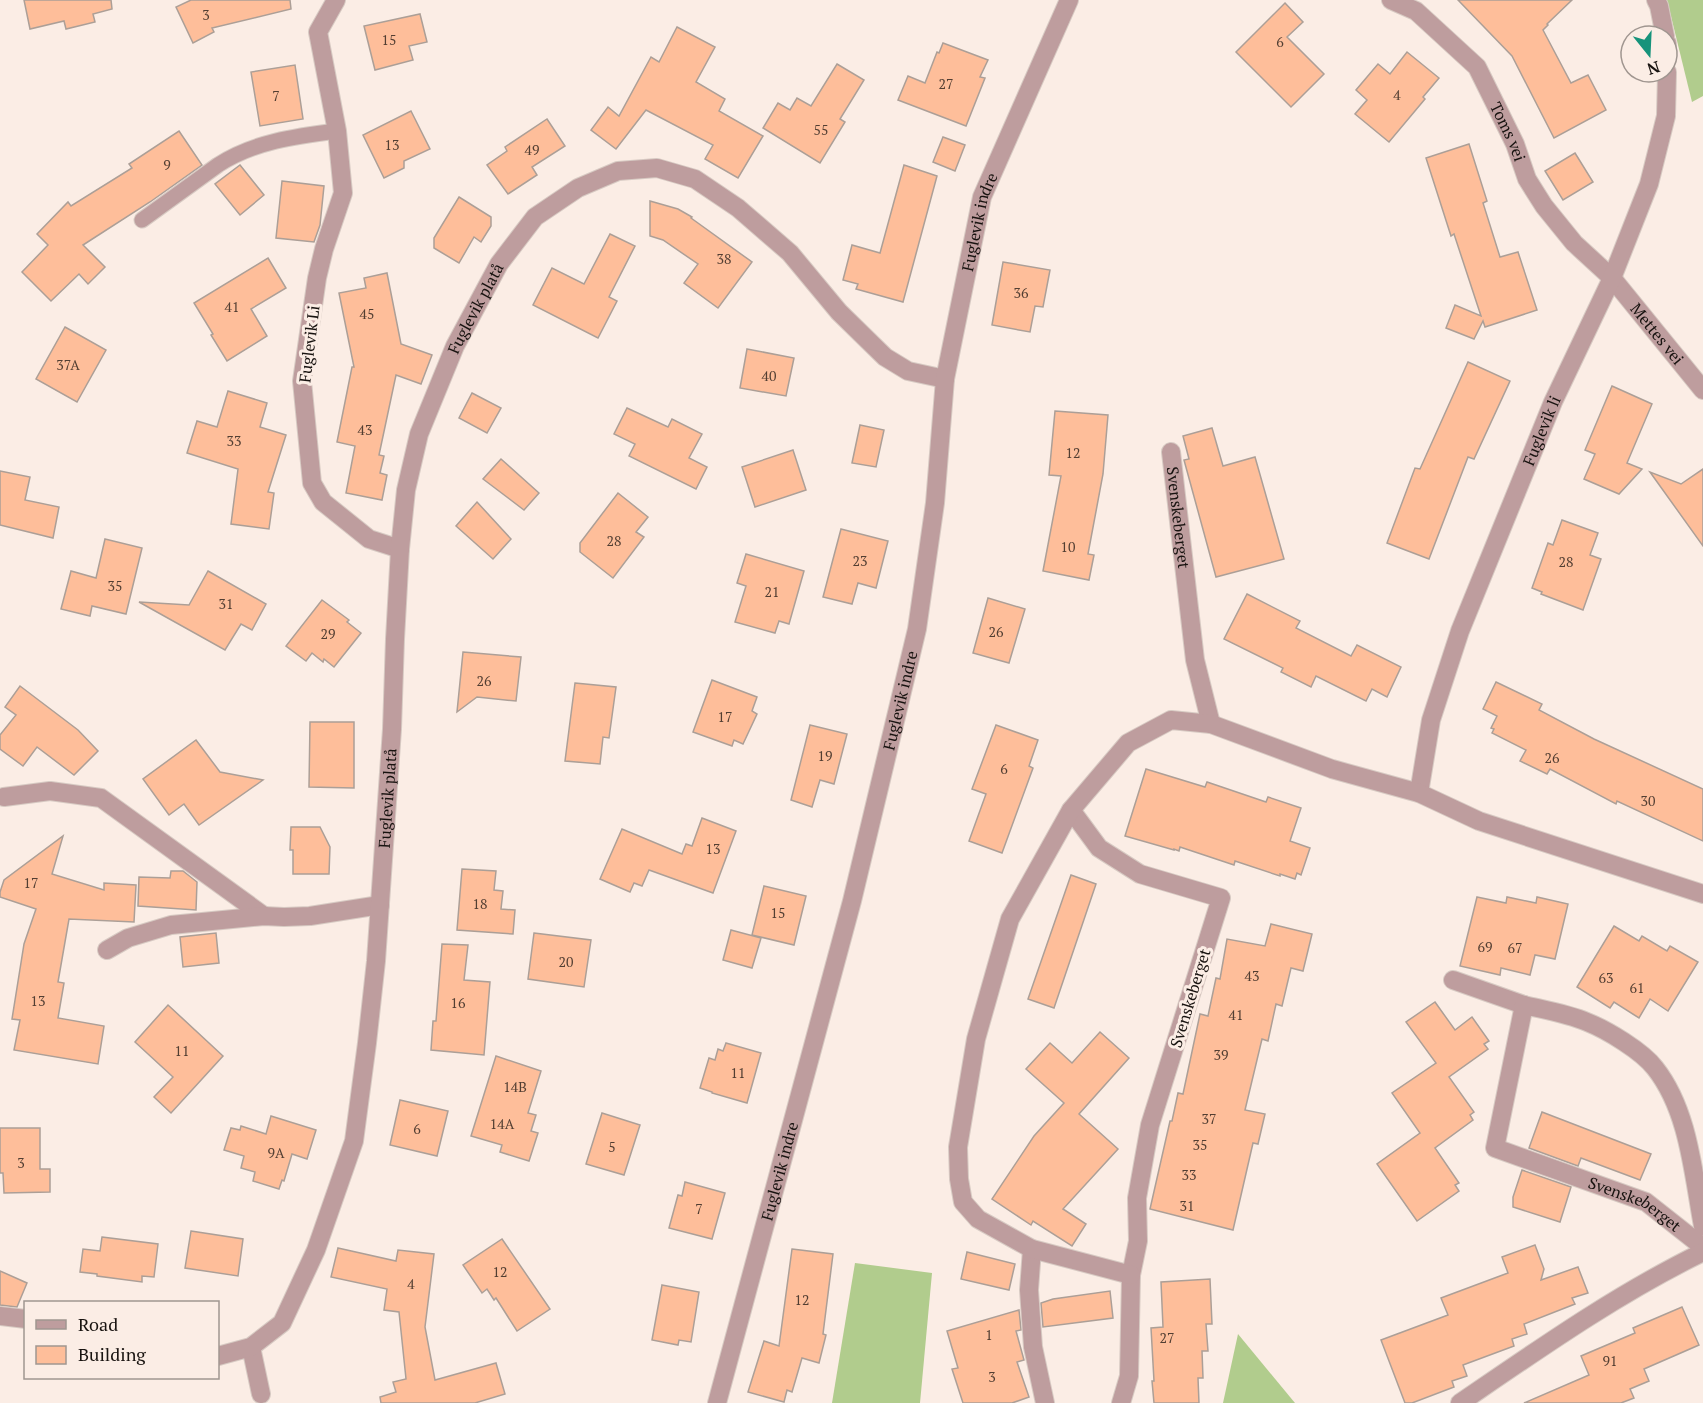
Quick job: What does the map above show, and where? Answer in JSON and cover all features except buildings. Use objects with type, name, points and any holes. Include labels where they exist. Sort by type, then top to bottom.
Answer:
[{"type":"street","name":"Fuglevik Li","points":[[336,0],[318,32],[337,131],[343,193],[317,278],[302,381],[312,483],[323,502],[369,539],[400,549]]},
{"type":"street","name":"Fuglevik indre","points":[[717,1403],[852,901],[917,629],[935,503],[945,379],[982,197],[1069,0]]},
{"type":"street","name":"Toms vei","points":[[1391,0],[1416,11],[1477,67],[1515,144],[1527,178],[1544,206],[1574,243],[1612,278]]},
{"type":"street","points":[[1656,0],[1663,24]]},
{"type":"street","name":"Fuglevik li","points":[[1419,793],[1431,720],[1460,631],[1553,402],[1612,278],[1648,184],[1665,117],[1666,84]]},
{"type":"street","name":"Fuglevik platå","points":[[251,1347],[282,1323],[316,1250],[354,1141],[376,961],[392,729],[400,549],[406,490],[419,434],[455,346],[499,264],[535,217],[578,188],[618,171],[657,168],[694,179],[738,208],[790,253],[839,312],[885,357],[909,371],[945,379]]},
{"type":"street","name":"Mettes vei","points":[[1612,278],[1703,390]]},
{"type":"street","name":"Svenskeberget","points":[[1171,452],[1195,660],[1211,724]]},
{"type":"street","points":[[1131,1275],[1032,1249],[978,1219],[963,1202],[959,1179],[958,1147],[976,1039],[1010,919],[1071,810],[1128,743],[1171,720],[1211,724],[1332,769],[1419,793],[1479,821],[1703,894]]},
{"type":"street","points":[[4,797],[51,791],[100,798],[264,916]]},
{"type":"street","name":"Svenskeberget","points":[[1071,810],[1099,848],[1140,874],[1221,898],[1150,1125],[1137,1198],[1138,1241],[1131,1275],[1130,1376],[1121,1403]]},
{"type":"street","points":[[107,950],[128,938],[171,925],[264,916],[310,916],[380,905]]},
{"type":"street","name":"Svenskeberget","points":[[1453,980],[1524,1005],[1586,1021],[1622,1040],[1654,1067],[1675,1101],[1687,1141],[1703,1226]]},
{"type":"street","name":"Svenskeberget","points":[[1524,1005],[1495,1148],[1646,1202],[1703,1246]]},
{"type":"street","points":[[1032,1249],[1029,1290],[1033,1347],[1045,1403]]},
{"type":"street","points":[[1460,1403],[1579,1323],[1664,1271],[1703,1252]]},
{"type":"street","points":[[0,1316],[24,1319]]},
{"type":"street","points":[[219,1356],[251,1347],[261,1394]]},
{"type":"lane","points":[[142,220],[230,157],[246,150],[302,136],[337,131]]},
{"type":"green space","points":[[1667,0],[1703,0],[1703,96],[1692,102],[1679,49],[1679,24],[1673,24]]},
{"type":"green space","points":[[855,1263],[932,1273],[920,1403],[832,1403]]},
{"type":"green space","points":[[1238,1334],[1295,1403],[1223,1403]]}]
